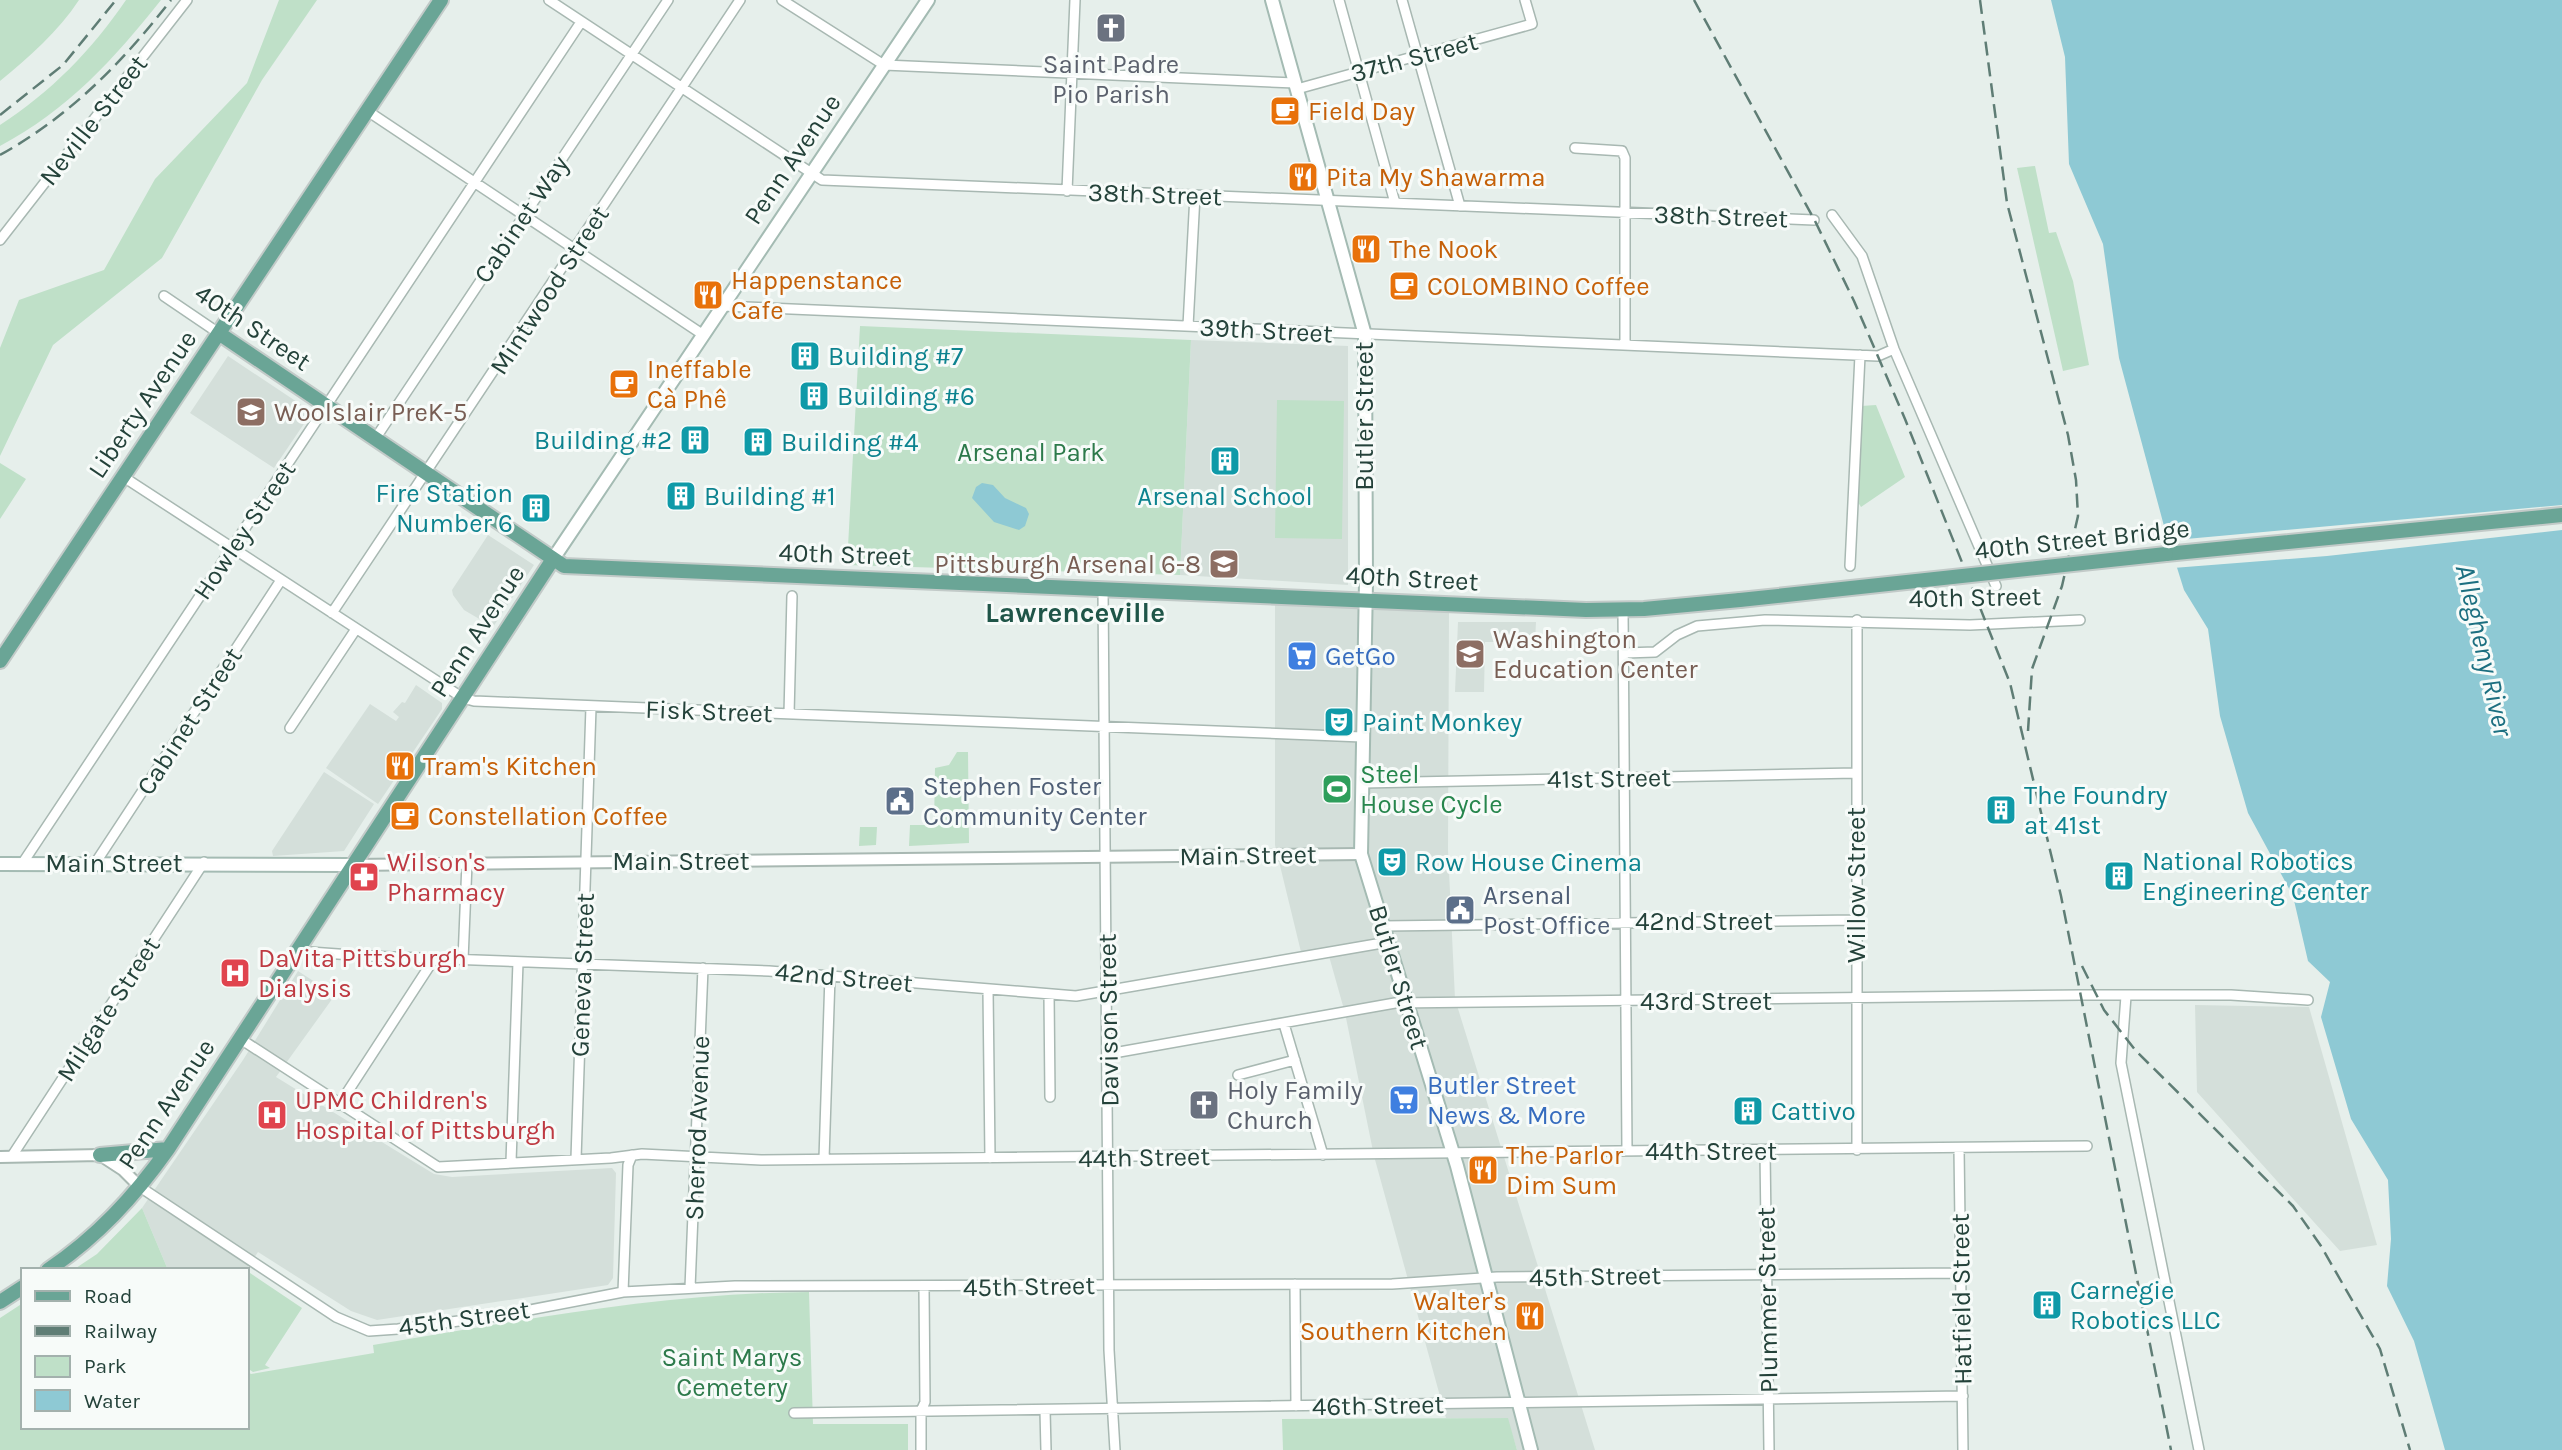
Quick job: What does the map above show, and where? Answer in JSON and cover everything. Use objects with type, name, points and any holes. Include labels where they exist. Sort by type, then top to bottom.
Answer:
[{"type":"main road","name":"Liberty Avenue","points":[[0,661],[441,0]]},
{"type":"main road","name":"Penn Avenue","points":[[51,1268],[89,1240],[140,1187],[168,1149],[553,559],[928,0]]},
{"type":"main road","name":"Butler Street","points":[[1272,0],[1365,335],[1362,853],[1453,1154],[1531,1450]]},
{"type":"main road","name":"40th Street","points":[[220,334],[564,566],[1606,610]]},
{"type":"main road","name":"40th Street Bridge","points":[[1606,610],[1740,600],[2562,515]]},
{"type":"main road","name":"Main Street","points":[[0,863],[204,862],[352,865]]},
{"type":"main road","points":[[100,1155],[168,1149]]},
{"type":"main road","points":[[0,1302],[21,1288]]},
{"type":"street","name":"Neville Street","points":[[0,240],[187,0]]},
{"type":"street","name":"38th Street","points":[[549,0],[822,180],[1814,220]]},
{"type":"street","name":"Cabinet Way","points":[[375,439],[668,0]]},
{"type":"street","name":"Mintwood Street","points":[[332,613],[740,0]]},
{"type":"street","points":[[782,0],[884,65]]},
{"type":"street","points":[[1066,191],[1074,0]]},
{"type":"street","points":[[1339,0],[1395,203]]},
{"type":"street","points":[[1402,0],[1460,206]]},
{"type":"street","name":"37th Street","points":[[884,65],[1296,86],[1359,72],[1532,24],[1525,0]]},
{"type":"street","name":"Howley Street","points":[[22,864],[582,22]]},
{"type":"street","points":[[366,110],[702,334]]},
{"type":"street","points":[[1575,148],[1622,151],[1625,158],[1625,344]]},
{"type":"street","points":[[1188,326],[1195,195]]},
{"type":"street","points":[[1832,215],[1862,256],[1894,349],[1996,586]]},
{"type":"street","name":"40th Street","points":[[164,296],[220,334]]},
{"type":"street","name":"39th Street","points":[[722,306],[1878,356],[1894,349]]},
{"type":"street","points":[[1850,566],[1860,355]]},
{"type":"street","name":"Fisk Street","points":[[122,476],[463,698],[789,715],[1362,737]]},
{"type":"street","name":"Cabinet Street","points":[[96,862],[281,580]]},
{"type":"street","name":"Davison Street","points":[[1103,589],[1111,1408],[1115,1418],[1115,1450]]},
{"type":"street","points":[[789,715],[792,596]]},
{"type":"street","points":[[1623,610],[1627,1151]]},
{"type":"street","name":"40th Street","points":[[1625,653],[1655,652],[1677,635],[1697,626],[1765,620],[1857,620],[1970,625],[2080,620]]},
{"type":"street","name":"Willow Street","points":[[1857,620],[1857,1150]]},
{"type":"street","points":[[290,728],[356,629]]},
{"type":"street","name":"Geneva Street","points":[[576,1159],[591,706]]},
{"type":"street","name":"41st Street","points":[[1362,783],[1856,773]]},
{"type":"street","name":"Main Street","points":[[352,865],[1362,853]]},
{"type":"street","name":"Milgate Street","points":[[12,1156],[204,862]]},
{"type":"street","points":[[463,960],[467,863]]},
{"type":"street","name":"42nd Street","points":[[1383,926],[1857,920]]},
{"type":"street","name":"42nd Street","points":[[296,951],[434,959],[703,968],[1076,996],[1388,942]]},
{"type":"street","points":[[340,1105],[434,959]]},
{"type":"street","points":[[511,1162],[518,962]]},
{"type":"street","name":"Sherrod Avenue","points":[[690,1288],[703,968]]},
{"type":"street","points":[[824,1159],[830,976]]},
{"type":"street","points":[[988,990],[990,1158]]},
{"type":"street","points":[[1049,994],[1050,1097]]},
{"type":"street","name":"43rd Street","points":[[1108,1054],[1406,1003],[2231,995],[2308,1000]]},
{"type":"street","points":[[2126,996],[2121,1063],[2199,1450]]},
{"type":"street","points":[[1284,1024],[1323,1155]]},
{"type":"street","name":"44th Street","points":[[239,1038],[431,1164],[446,1167],[632,1155],[696,1158],[990,1158],[2087,1146]]},
{"type":"street","points":[[1238,1074],[1295,1060]]},
{"type":"street","name":"Hatfield Street","points":[[1959,1148],[1963,1450]]},
{"type":"street","name":"Plummer Street","points":[[1765,1151],[1769,1450]]},
{"type":"street","points":[[0,1157],[100,1155],[123,1170],[140,1187]]},
{"type":"street","points":[[623,1292],[628,1166],[632,1155]]},
{"type":"street","name":"45th Street","points":[[140,1187],[336,1317],[369,1331],[504,1315],[623,1292],[825,1283],[924,1287],[1296,1284],[1962,1273]]},
{"type":"street","points":[[1296,1284],[1296,1406]]},
{"type":"street","points":[[920,1450],[921,1411],[925,1402],[924,1287]]},
{"type":"street","name":"46th Street","points":[[794,1413],[1963,1396]]},
{"type":"street","points":[[1045,1410],[1046,1450]]},
{"type":"shaded area","points":[[1191,340],[1348,346],[1348,585],[1180,575]]},
{"type":"shaded area","name":"Woolslair PreK-5","points":[[228,356],[312,412],[274,468],[190,413]]},
{"type":"shaded area","points":[[488,535],[534,565],[493,627],[464,610],[452,590]]},
{"type":"shaded area","points":[[1275,594],[1449,612],[1448,850],[1455,999],[1595,1450],[1517,1450],[1507,1418],[1446,1418],[1374,1156],[1345,1013],[1327,949],[1301,952],[1275,845]]},
{"type":"shaded area","name":"Washington Education Center","points":[[1458,622],[1536,622],[1535,642],[1485,642],[1484,692],[1455,692]]},
{"type":"shaded area","points":[[416,685],[442,703],[442,709],[378,804],[326,768],[370,704],[396,721],[399,717],[393,712],[402,702],[405,703]]},
{"type":"shaded area","points":[[324,772],[374,804],[344,851],[273,856],[272,851]]},
{"type":"shaded area","name":"UPMC Children's Hospital of Pittsburgh","points":[[298,971],[335,995],[276,1077],[434,1174],[452,1177],[612,1168],[616,1173],[613,1278],[608,1285],[377,1320],[351,1311],[258,1252],[247,1268],[167,1268],[142,1208],[243,1060]]},
{"type":"shaded area","points":[[2195,1005],[2309,1007],[2377,1245],[2340,1251],[2197,1092]]},
{"type":"green space","points":[[0,0],[79,0],[52,33],[0,81]]},
{"type":"green space","points":[[126,0],[161,0],[126,43],[88,82],[25,132],[0,146],[0,125],[36,99],[69,69],[85,53]]},
{"type":"green space","points":[[279,0],[317,0],[262,80],[162,258],[53,345],[0,456],[0,348],[19,300],[104,270],[155,179],[247,83]]},
{"type":"green space","points":[[2035,166],[2049,233],[2056,232],[2073,281],[2089,365],[2063,371],[2017,168]]},
{"type":"green space","name":"Arsenal Park","points":[[860,326],[1191,340],[1180,575],[847,565]]},
{"type":"green space","points":[[1277,400],[1344,401],[1342,539],[1275,538]]},
{"type":"green space","points":[[1876,405],[1905,477],[1861,507],[1856,499],[1861,406]]},
{"type":"green space","points":[[0,463],[26,479],[0,519]]},
{"type":"green space","points":[[957,752],[968,752],[969,843],[909,846],[910,825],[934,825],[935,768],[949,765]]},
{"type":"green space","points":[[860,827],[877,827],[876,845],[859,846]]},
{"type":"green space","points":[[142,1208],[167,1268],[76,1268],[97,1254]]},
{"type":"green space","points":[[248,1272],[302,1308],[265,1365],[270,1368],[253,1372],[248,1369]]},
{"type":"green space","name":"Saint Marys Cemetery","points":[[809,1292],[813,1424],[908,1424],[908,1450],[0,1450],[0,1318],[21,1304],[21,1429],[248,1429],[248,1372],[251,1374],[374,1353],[373,1345],[536,1318],[699,1297]]},
{"type":"green space","points":[[1508,1418],[1517,1450],[1283,1450],[1282,1419]]},
{"type":"water","name":"Allegheny River","points":[[2051,0],[2562,0],[2562,1450],[2445,1450],[2414,1341],[2387,1286],[2391,1239],[2388,1180],[2351,1119],[2321,1017],[2330,982],[2308,961],[2293,896],[2248,813],[2220,716],[2208,629],[2184,590],[2164,526],[2119,358],[2103,244],[2069,164],[2065,57]]},
{"type":"water","points":[[982,483],[993,485],[1005,498],[1026,508],[1029,514],[1025,526],[1019,530],[994,522],[972,498],[976,487]]},
{"type":"pier","points":[[2562,505],[2562,530],[2327,556],[2173,568],[2164,541]]},
{"type":"railway","points":[[0,115],[63,65],[116,0]]},
{"type":"railway","points":[[0,155],[49,123],[93,86],[114,66],[171,0]]},
{"type":"railway","points":[[1694,0],[1815,221],[1854,301],[1905,419],[2010,683],[2061,896],[2171,1450]]},
{"type":"railway","points":[[1980,0],[2007,203],[2068,435],[2076,480],[2078,516],[2062,586],[2032,669],[2028,731]]},
{"type":"railway","points":[[2082,966],[2104,1010],[2136,1051],[2293,1206],[2321,1246],[2380,1349],[2410,1450]]},
{"type":"place","name":"Saint Padre Pio Parish","points":[[1111,28]]},
{"type":"place","name":"Field Day","points":[[1285,111]]},
{"type":"place","name":"Pita My Shawarma","points":[[1303,177]]},
{"type":"place","name":"The Nook","points":[[1366,249]]},
{"type":"place","name":"COLOMBINO Coffee","points":[[1404,286]]},
{"type":"place","name":"Happenstance Cafe","points":[[708,295]]},
{"type":"place","name":"Building #7","points":[[805,356]]},
{"type":"place","name":"Ineffable Cà Phê","points":[[624,384]]},
{"type":"place","name":"Building #6","points":[[814,396]]},
{"type":"place","name":"Woolslair PreK-5","points":[[251,412]]},
{"type":"place","name":"Building #2","points":[[695,440]]},
{"type":"place","name":"Building #4","points":[[758,442]]},
{"type":"place","name":"Arsenal School","points":[[1225,461]]},
{"type":"place","name":"Building #1","points":[[681,496]]},
{"type":"place","name":"Fire Station Number 6","points":[[536,508]]},
{"type":"place","name":"Pittsburgh Arsenal 6-8","points":[[1224,564]]},
{"type":"place","name":"Washington Education Center","points":[[1470,654]]},
{"type":"place","name":"GetGo","points":[[1302,656]]},
{"type":"place","name":"Paint Monkey","points":[[1339,722]]},
{"type":"place","name":"Tram's Kitchen","points":[[400,766]]},
{"type":"place","name":"Steel House Cycle","points":[[1337,789]]},
{"type":"place","name":"Stephen Foster Community Center","points":[[900,801]]},
{"type":"place","name":"The Foundry at 41st","points":[[2001,810]]},
{"type":"place","name":"Constellation Coffee","points":[[405,816]]},
{"type":"place","name":"Row House Cinema","points":[[1392,862]]},
{"type":"place","name":"National Robotics Engineering Center","points":[[2119,876]]},
{"type":"place","name":"Wilson's Pharmacy","points":[[364,877]]},
{"type":"place","name":"Arsenal Post Office","points":[[1460,910]]},
{"type":"place","name":"DaVita Pittsburgh Dialysis","points":[[235,973]]},
{"type":"place","name":"Butler Street News & More","points":[[1404,1100]]},
{"type":"place","name":"Holy Family Church","points":[[1204,1105]]},
{"type":"place","name":"Cattivo","points":[[1748,1111]]},
{"type":"place","name":"UPMC Children's Hospital of Pittsburgh","points":[[272,1115]]},
{"type":"place","name":"The Parlor Dim Sum","points":[[1483,1170]]},
{"type":"place","name":"Carnegie Robotics LLC","points":[[2047,1305]]},
{"type":"place","name":"Walter's Southern Kitchen","points":[[1530,1316]]},
{"type":"district","name":"Lawrenceville","points":[[1075,612]]}]
